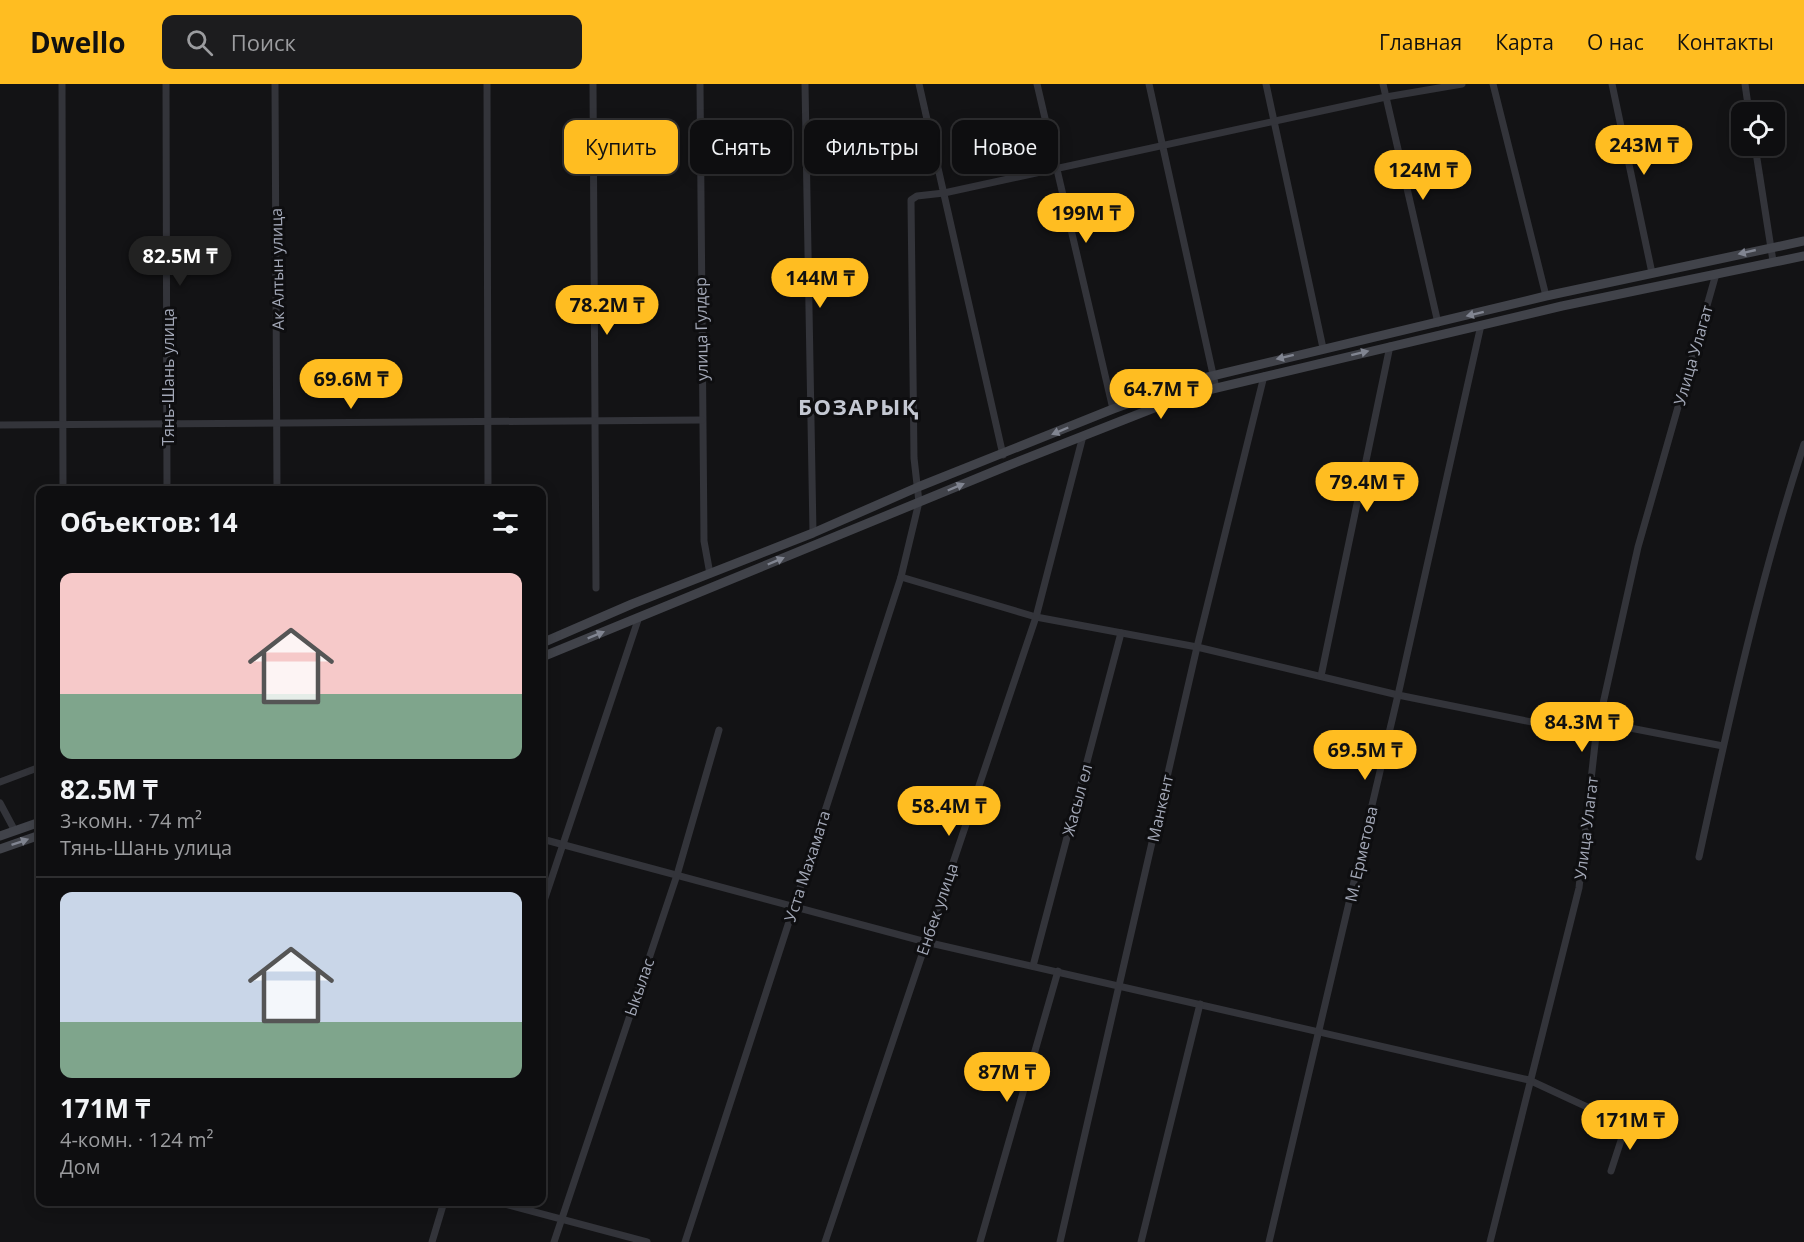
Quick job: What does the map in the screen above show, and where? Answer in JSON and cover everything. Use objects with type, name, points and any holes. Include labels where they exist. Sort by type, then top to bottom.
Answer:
[{"type":"main road","points":[[546,641],[813,533],[918,487],[1003,455],[1113,409],[1213,374],[1546,296],[1770,246],[1804,241]]},
{"type":"main road","points":[[546,655],[1187,395],[1481,325],[1804,256]]},
{"type":"main road","points":[[1504,307],[1507,320]]},
{"type":"main road","points":[[0,836],[36,823]]},
{"type":"main road","points":[[0,849],[36,836]]},
{"type":"street","points":[[62,84],[63,486]]},
{"type":"street","name":"Тянь-Шань улица","points":[[166,84],[167,486]]},
{"type":"street","name":"Ак Алтын улица","points":[[275,84],[278,486]]},
{"type":"street","points":[[487,84],[488,486]]},
{"type":"street","points":[[593,84],[596,588]]},
{"type":"street","name":"улица Гулдер","points":[[700,84],[704,541],[710,574]]},
{"type":"street","points":[[805,84],[813,533]]},
{"type":"street","points":[[919,84],[1003,455]]},
{"type":"street","points":[[1036,84],[1044,120]]},
{"type":"street","points":[[1149,84],[1216,388]]},
{"type":"street","points":[[1266,84],[1323,348]]},
{"type":"street","points":[[1383,84],[1438,323]]},
{"type":"street","points":[[1058,168],[1386,97],[1462,84]]},
{"type":"street","points":[[1492,84],[1546,296]]},
{"type":"street","points":[[1612,84],[1652,273]]},
{"type":"street","points":[[1745,84],[1748,102]]},
{"type":"street","points":[[1756,156],[1773,261]]},
{"type":"street","points":[[944,193],[1032,174]]},
{"type":"street","points":[[1056,174],[1113,409]]},
{"type":"street","name":"Уста Махамата","points":[[685,1242],[901,578],[919,502],[914,458],[910,202],[917,196],[944,193]]},
{"type":"street","name":"Улица Улагат","points":[[1490,1242],[1528,1080],[1578,888],[1596,735],[1638,547],[1716,274]]},
{"type":"street","name":"М. Ерметова","points":[[1269,1242],[1398,695],[1481,325]]},
{"type":"street","points":[[1321,676],[1390,346]]},
{"type":"street","name":"Манкент","points":[[1060,1242],[1197,648],[1264,376]]},
{"type":"street","points":[[0,424],[702,420]]},
{"type":"street","name":"Енбек улица","points":[[825,1242],[1036,617],[1083,436]]},
{"type":"street","points":[[1699,857],[1723,746],[1785,504],[1804,444]]},
{"type":"street","points":[[901,578],[1036,617],[1197,648],[1398,695],[1596,735]]},
{"type":"street","points":[[546,895],[639,617]]},
{"type":"street","name":"Жасыл ел","points":[[1033,966],[1121,633]]},
{"type":"street","points":[[1599,722],[1723,746]]},
{"type":"street","name":"Ыкылас","points":[[554,1242],[677,875],[719,730]]},
{"type":"street","points":[[0,782],[36,768]]},
{"type":"street","points":[[0,803],[15,831]]},
{"type":"street","points":[[546,840],[926,942],[1528,1080],[1626,1125],[1611,1171]]},
{"type":"street","points":[[980,1242],[1058,971]]},
{"type":"street","points":[[1141,1242],[1200,1004]]},
{"type":"street","points":[[432,1242],[443,1206]]},
{"type":"street","points":[[513,1206],[647,1242]]},
{"type":"district","name":"БОЗАРЫҚ","points":[[859,406]]}]
